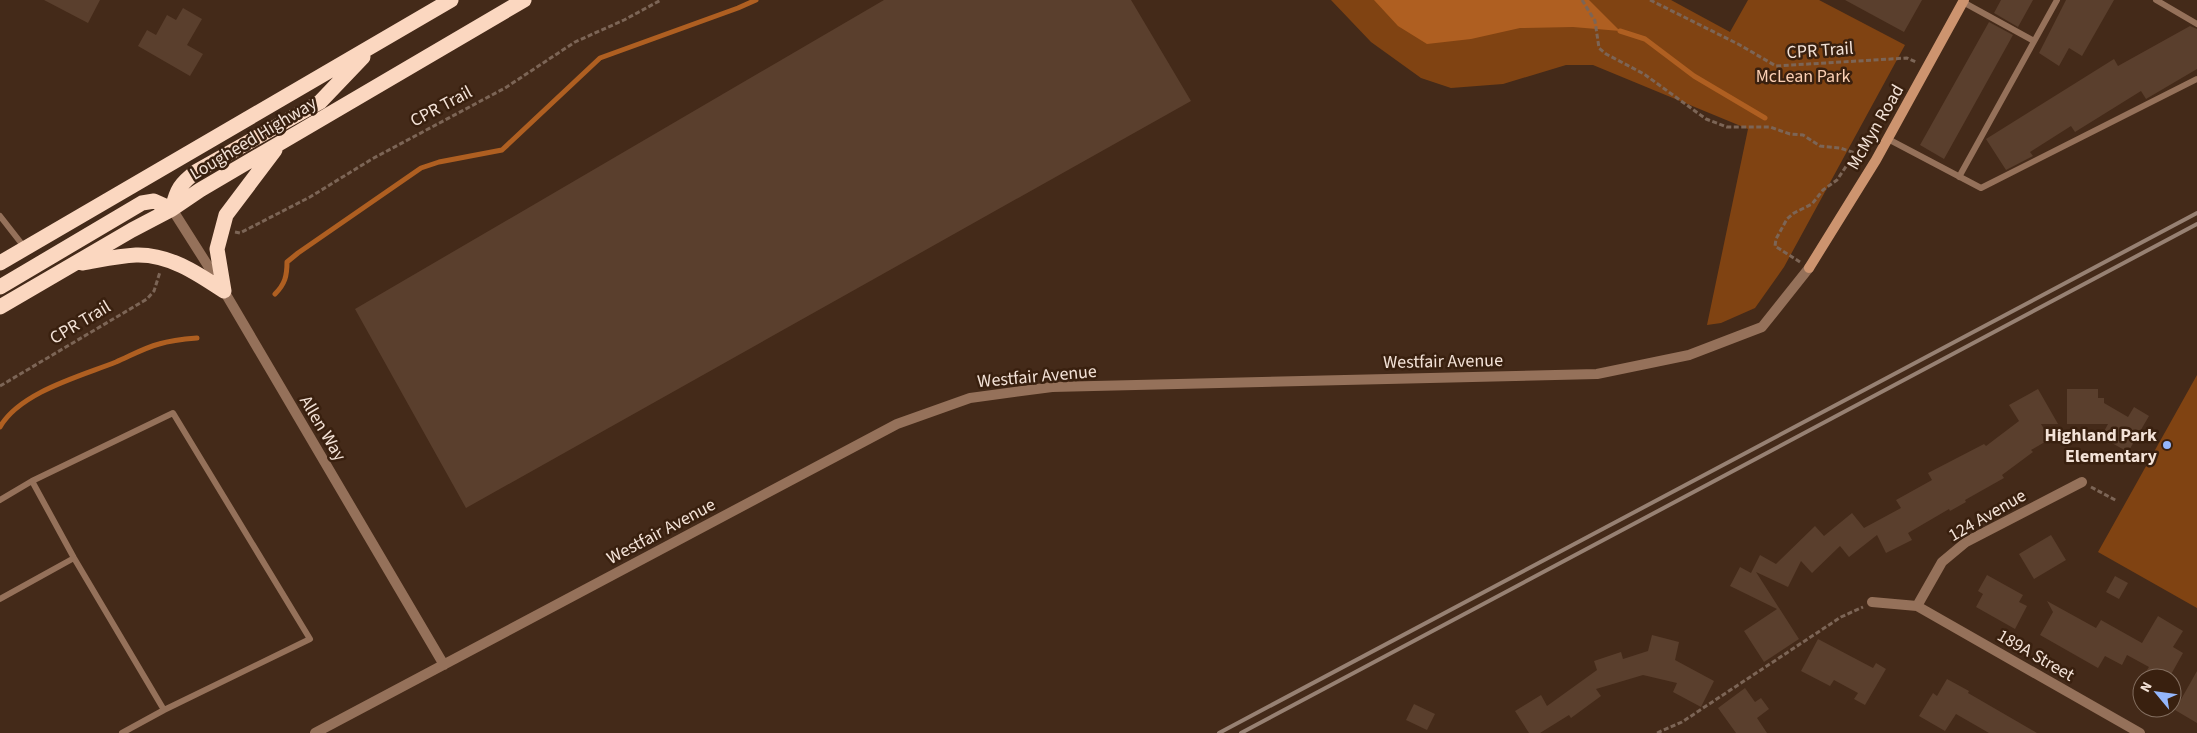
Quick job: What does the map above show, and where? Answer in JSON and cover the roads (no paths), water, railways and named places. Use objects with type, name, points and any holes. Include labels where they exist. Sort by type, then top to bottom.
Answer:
[{"type":"highway","name":"Lougheed Highway","points":[[0,263],[451,0]]},
{"type":"highway","name":"Lougheed Highway","points":[[0,307],[172,209],[200,190],[524,0]]},
{"type":"highway","points":[[0,287],[142,203],[154,200],[172,209],[176,190],[185,180],[197,171],[320,102],[376,44]]},
{"type":"highway","points":[[224,290],[217,249],[226,215],[280,143]]},
{"type":"highway","points":[[73,264],[137,255],[164,258],[198,274],[224,290]]},
{"type":"street","name":"McMyn Road","points":[[1809,268],[1876,160],[1964,1]]},
{"type":"street","name":"Allen Way","points":[[172,209],[224,290],[444,665]]},
{"type":"street","name":"Westfair Avenue","points":[[315,733],[897,424],[970,398],[1052,387],[1597,374],[1689,355],[1762,327],[1809,268]]},
{"type":"street","name":"124 Avenue","points":[[1917,606],[1942,562],[1966,542],[2082,482]]},
{"type":"street","points":[[1872,602],[1917,606]]},
{"type":"street","name":"189A Street","points":[[1917,606],[2140,733]]},
{"type":"lane","points":[[1959,177],[2057,0]]},
{"type":"lane","points":[[2156,0],[2197,24]]},
{"type":"lane","points":[[1964,1],[2034,41]]},
{"type":"lane","points":[[1888,139],[1981,188],[2197,79]]},
{"type":"lane","points":[[0,216],[25,248]]},
{"type":"lane","points":[[0,500],[32,481],[173,413],[310,639],[164,710],[122,733]]},
{"type":"lane","points":[[32,481],[74,558],[164,710]]},
{"type":"lane","points":[[0,600],[74,558]]},
{"type":"waterway","points":[[275,294],[285,280],[287,262],[298,253],[421,168],[439,162],[502,150],[600,58],[756,0]]},
{"type":"waterway","points":[[1620,31],[1645,39],[1694,76],[1765,118]]},
{"type":"waterway","points":[[0,427],[9,415],[22,404],[69,379],[153,346],[197,338]]},
{"type":"railway","points":[[1219,733],[2197,213]]},
{"type":"railway","points":[[1241,733],[2197,224]]},
{"type":"place","name":"Highland Park Elementary","points":[[2167,445]]},
{"type":"park label","name":"McLean Park","points":[[1803,76]]}]
